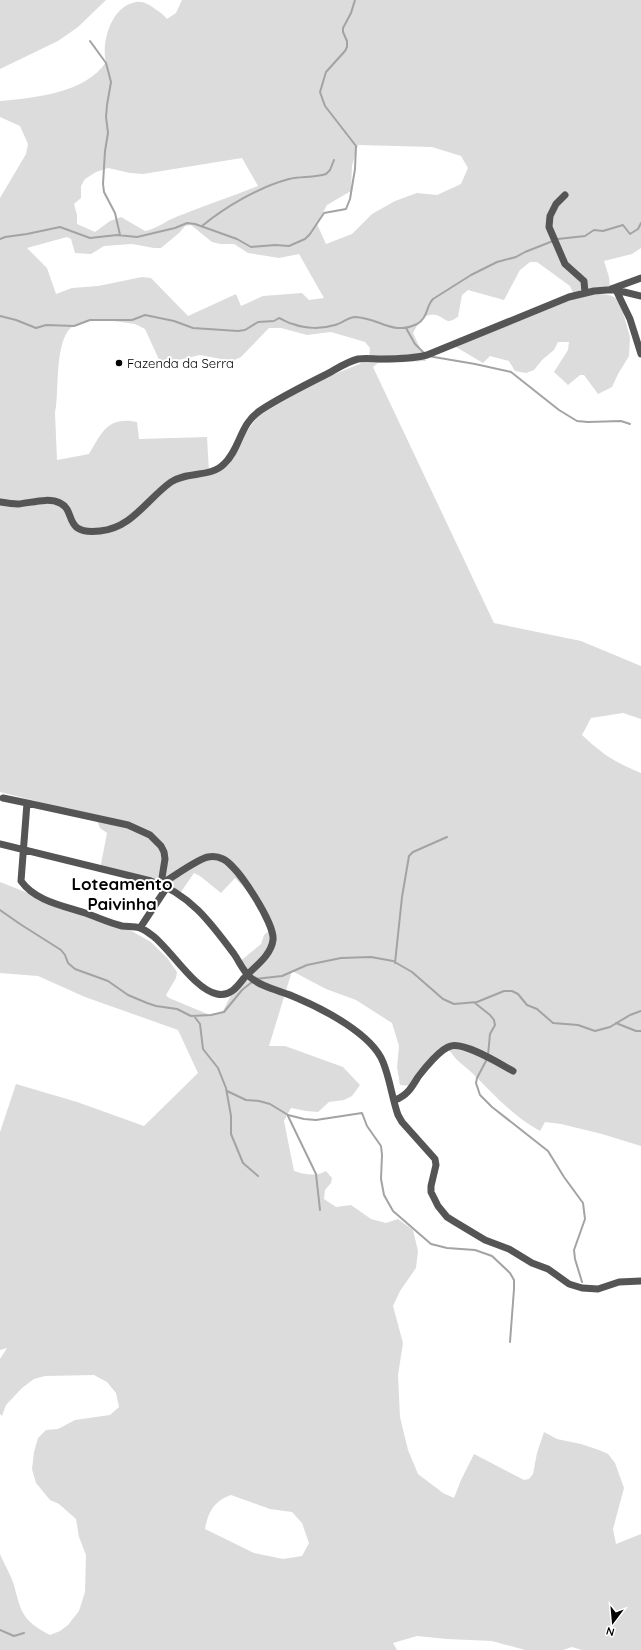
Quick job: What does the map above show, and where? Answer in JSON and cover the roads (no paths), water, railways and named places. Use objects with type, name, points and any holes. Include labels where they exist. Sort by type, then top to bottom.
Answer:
[{"type":"street","points":[[565,195],[556,204],[550,216],[549,226],[564,264],[584,281],[585,293]]},
{"type":"street","points":[[607,290],[641,278]]},
{"type":"street","points":[[0,502],[18,504],[48,501],[56,502],[62,504],[66,509],[73,524],[86,532],[116,528],[139,513],[171,482],[218,469],[230,457],[248,420],[254,415],[294,391],[348,363],[366,358],[414,358],[427,355],[569,297],[585,293],[616,290],[641,296]]},
{"type":"street","points":[[616,290],[630,318],[641,354]]},
{"type":"street","points":[[3,798],[128,824],[150,835],[157,840],[164,852],[164,886]]},
{"type":"street","points":[[27,802],[21,881],[34,893],[52,903],[86,913],[112,923],[140,928],[167,949],[185,971],[202,986],[216,994],[223,995],[233,990],[264,958],[270,948],[273,936],[257,899],[230,864],[223,859],[207,857],[164,886],[140,928]]},
{"type":"street","points":[[0,844],[164,886],[192,904],[210,922],[248,974],[262,984],[298,998],[337,1018],[362,1036],[381,1058],[395,1100],[396,1108],[402,1122],[435,1159],[436,1165],[431,1192],[438,1206],[447,1218],[485,1240],[510,1249],[532,1263],[548,1269],[569,1284],[582,1288],[598,1289],[619,1282],[641,1281]]},
{"type":"street","points":[[395,1100],[406,1094],[420,1074],[451,1046],[465,1047],[513,1071]]},
{"type":"waterway","points":[[0,239],[60,227],[90,238],[117,235],[137,237],[175,228],[187,223],[195,224],[237,239],[251,247],[275,245],[289,246],[305,239],[324,213],[346,209],[350,199],[355,169],[356,146],[325,106],[320,92],[326,72],[347,47],[347,41],[343,28],[351,13],[355,0]]},
{"type":"waterway","points":[[90,41],[106,63],[111,82],[106,117],[108,133],[105,151],[103,184],[104,192],[115,213],[120,235]]},
{"type":"waterway","points":[[202,226],[221,212],[254,192],[289,179],[326,174],[330,170],[334,160]]},
{"type":"waterway","points":[[0,316],[16,320],[36,328],[46,325],[74,326],[90,320],[132,320],[145,315],[174,321],[193,328],[238,331],[245,330],[258,322],[274,321],[279,318],[291,324],[309,328],[330,326],[355,317],[372,320],[393,327],[408,327],[417,324],[423,319],[433,299],[471,275],[497,262],[516,257],[558,239],[585,236],[594,230],[603,231],[623,225],[630,234],[638,229],[641,223]]},
{"type":"waterway","points":[[406,328],[415,344],[425,354]]},
{"type":"waterway","points":[[428,356],[511,372],[559,410],[577,421],[621,421],[630,424]]},
{"type":"waterway","points":[[395,963],[402,897],[409,856],[413,852],[447,837]]},
{"type":"waterway","points":[[0,910],[61,950],[68,963],[75,969],[108,981],[128,995],[156,1006],[177,1009],[191,1016],[211,1015],[224,1012],[242,990],[252,982]]},
{"type":"waterway","points":[[255,979],[282,976],[307,965],[341,958],[371,957],[393,961],[412,972],[443,999],[454,1004],[477,1002],[504,991],[512,991],[518,994],[527,1005],[537,1009],[553,1023],[578,1025],[595,1031],[610,1027],[630,1015],[641,1011]]},
{"type":"waterway","points":[[475,1003],[494,1020],[495,1025],[490,1034],[488,1055]]},
{"type":"waterway","points":[[194,1016],[200,1024],[203,1049],[218,1068],[226,1088],[231,1116],[231,1134],[243,1163],[258,1176]]},
{"type":"waterway","points":[[616,1023],[636,1031],[641,1031]]},
{"type":"waterway","points":[[487,1059],[476,1083],[480,1095],[492,1107],[548,1151],[564,1177],[583,1203],[585,1219],[574,1250],[575,1259],[582,1282]]},
{"type":"waterway","points":[[227,1091],[246,1100],[270,1104],[288,1115],[304,1119],[316,1120],[362,1113],[367,1126],[381,1146],[381,1179],[384,1195],[393,1211],[431,1244],[447,1248],[475,1250],[492,1256],[510,1273],[514,1280],[510,1342]]},
{"type":"waterway","points":[[288,1116],[316,1174],[320,1210]]},
{"type":"waterway","points":[[0,1630],[14,1636],[24,1633]]},
{"type":"place","name":"Fazenda da Serra","points":[[119,363]]},
{"type":"district","name":"Loteamento Paivinha","points":[[122,893]]}]
